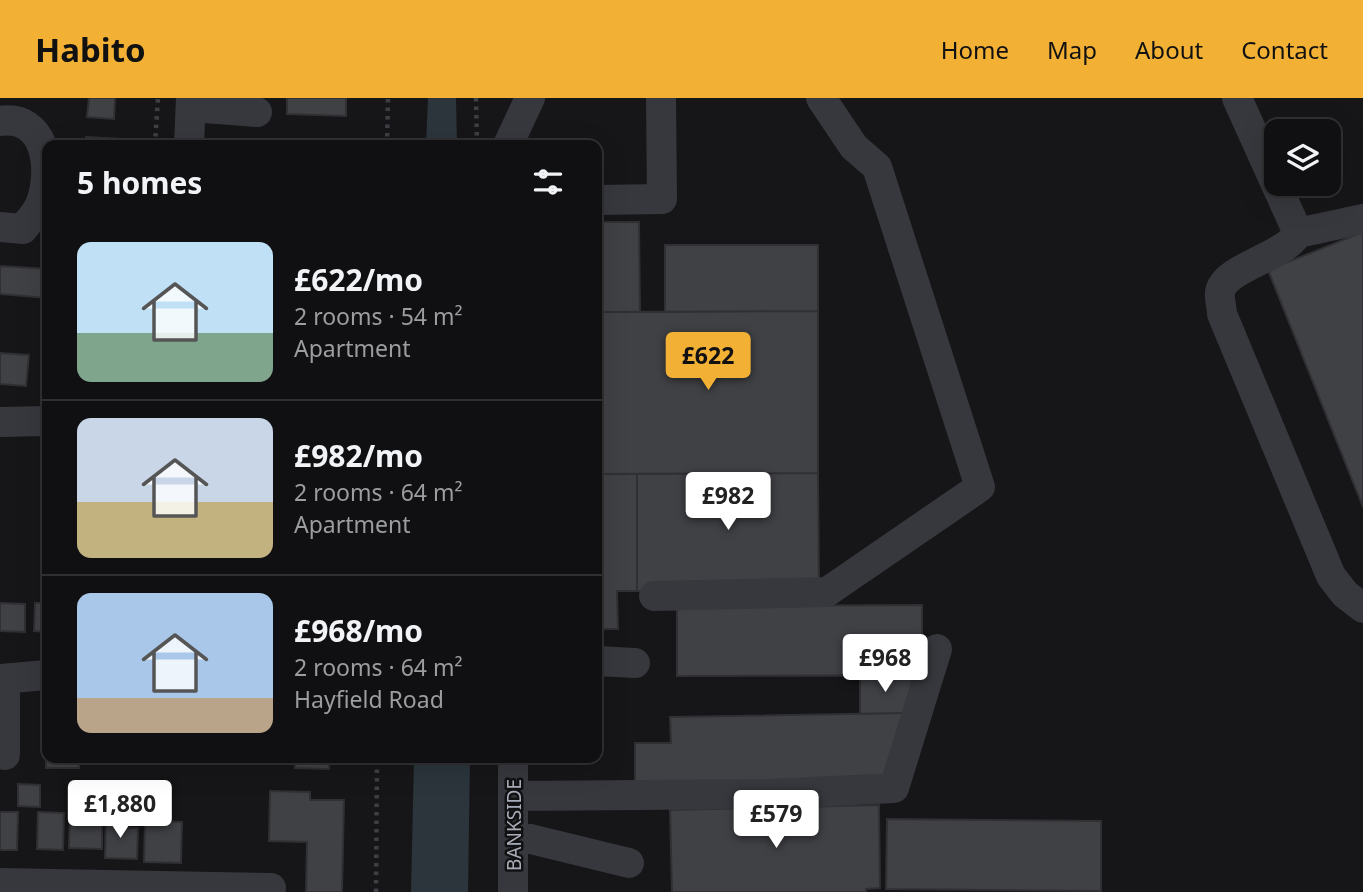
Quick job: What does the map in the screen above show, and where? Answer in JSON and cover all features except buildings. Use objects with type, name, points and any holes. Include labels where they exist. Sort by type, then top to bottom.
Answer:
[{"type":"street","points":[[510,140],[530,98]]},
{"type":"street","points":[[602,200],[662,199],[662,98]]},
{"type":"street","points":[[654,596],[827,592],[980,487],[877,167],[854,147],[821,98]]},
{"type":"street","points":[[1237,98],[1293,222],[1294,241],[1226,279],[1220,292],[1222,314],[1331,576],[1345,594],[1363,608]]},
{"type":"street","points":[[189,140],[191,103],[257,112]]},
{"type":"street","points":[[0,121],[25,124],[37,133],[42,144]]},
{"type":"street","points":[[0,227],[23,229],[42,200]]},
{"type":"street","points":[[1293,222],[1363,219]]},
{"type":"street","points":[[0,422],[42,421]]},
{"type":"street","points":[[514,796],[769,794],[894,788],[937,649]]},
{"type":"street","points":[[602,661],[635,663]]},
{"type":"street","points":[[5,755],[3,679],[42,675]]},
{"type":"street","name":"BANKSIDE","points":[[513,763],[513,892]]},
{"type":"street","points":[[514,835],[629,863]]},
{"type":"street","points":[[0,883],[139,889],[271,888]]},
{"type":"path","points":[[155,140],[158,98]]},
{"type":"path","points":[[387,140],[388,98]]},
{"type":"path","points":[[476,98],[477,140]]},
{"type":"path","points":[[376,892],[377,763]]},
{"type":"shaded area","points":[[428,98],[456,98],[457,140],[426,140]]},
{"type":"shaded area","points":[[414,763],[470,763],[468,892],[411,892]]}]
